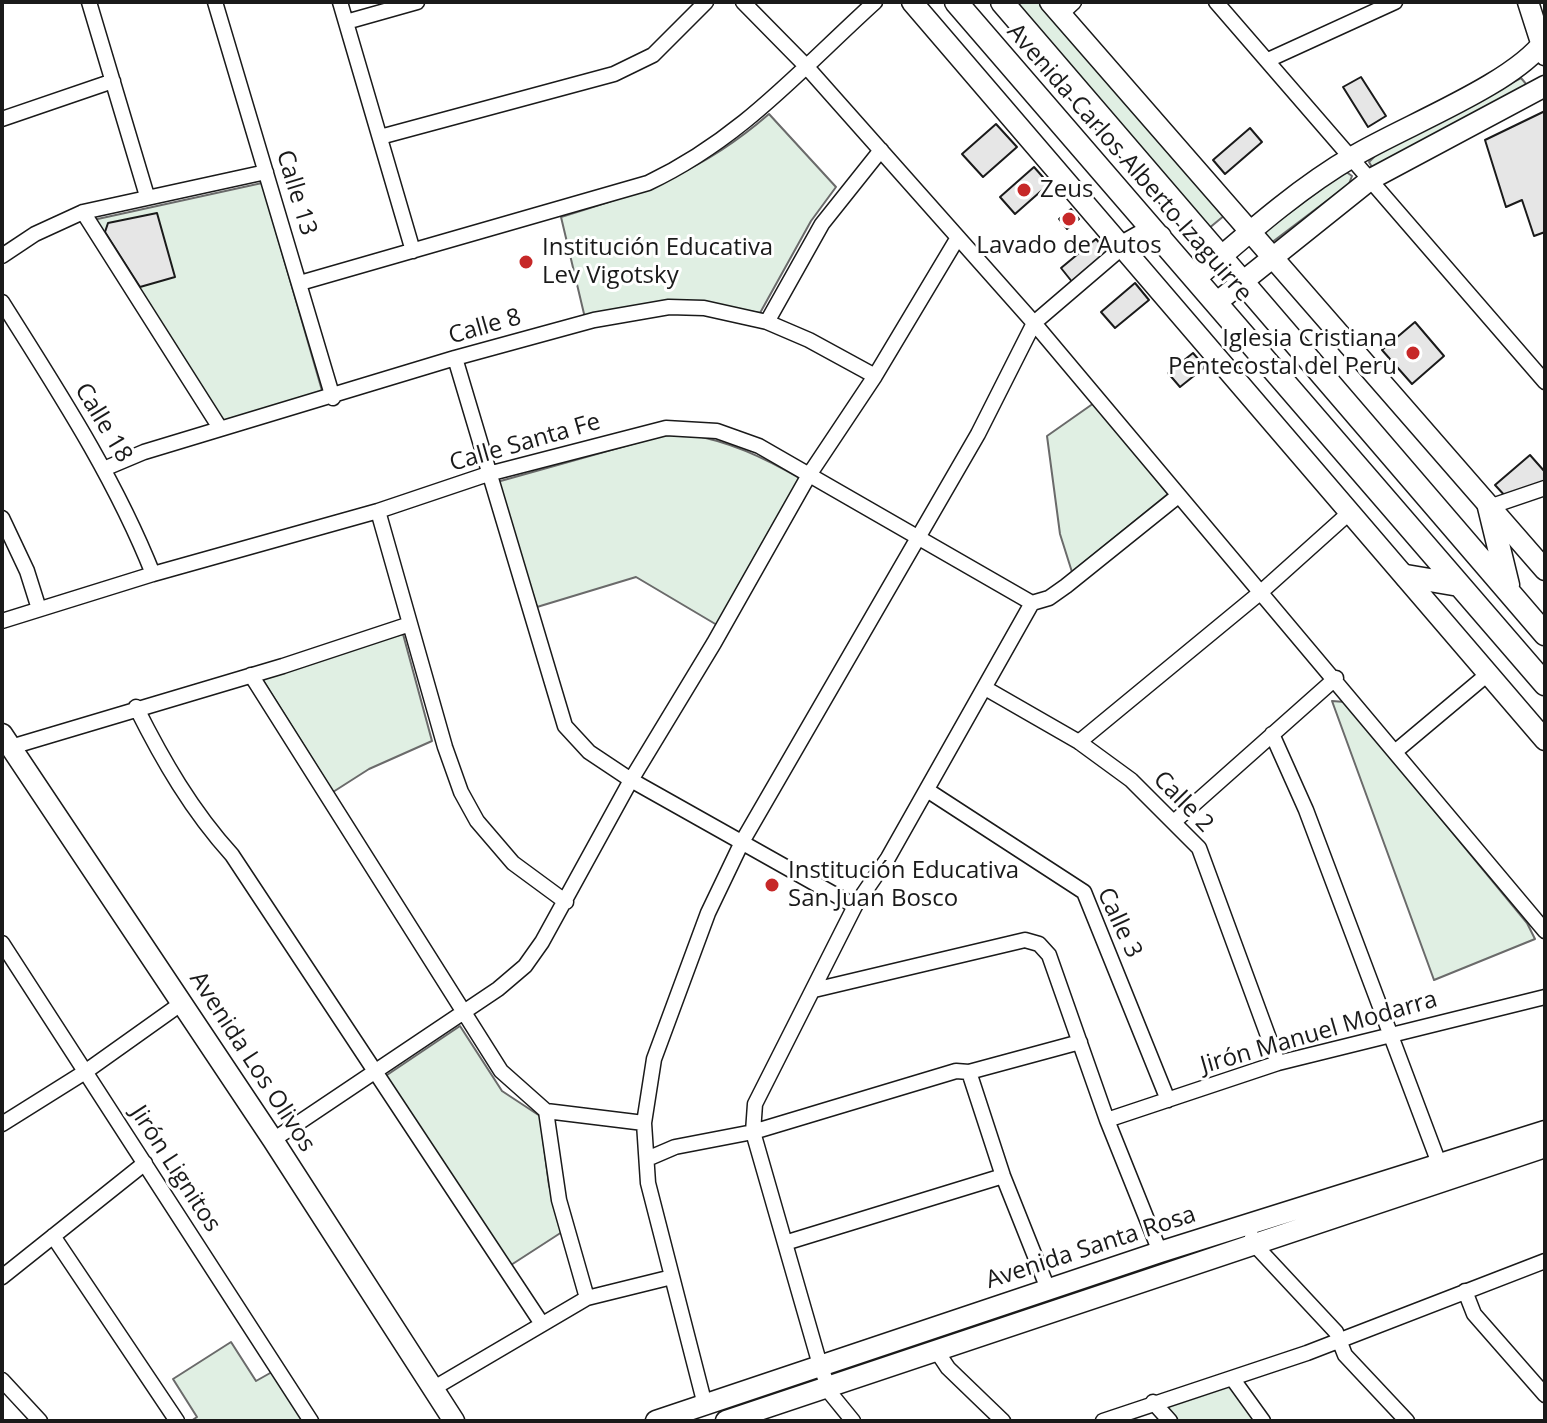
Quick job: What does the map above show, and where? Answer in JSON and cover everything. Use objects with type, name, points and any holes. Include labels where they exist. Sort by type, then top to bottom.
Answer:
[{"type":"main road","name":"Avenida Carlos Alberto Izaguirre","points":[[956,2],[1545,684]]},
{"type":"main road","points":[[978,28],[986,8],[1002,3]]},
{"type":"main road","name":"Avenida Carlos Alberto Izaguirre","points":[[1002,3],[1545,634]]},
{"type":"main road","points":[[1124,246],[1140,237],[1160,237]]},
{"type":"main road","points":[[1489,507],[1509,590]]},
{"type":"main road","points":[[1406,576],[1459,585]]},
{"type":"street","points":[[89,2],[147,196]]},
{"type":"street","name":"Calle 13","points":[[215,2],[333,398]]},
{"type":"street","points":[[340,2],[413,251]]},
{"type":"street","points":[[346,22],[417,2]]},
{"type":"street","points":[[380,137],[614,74],[653,55],[706,2]]},
{"type":"street","points":[[743,2],[805,65],[1034,323],[1178,496],[1336,678],[1545,931]]},
{"type":"street","points":[[300,283],[648,183],[741,128],[875,2]]},
{"type":"street","points":[[912,2],[1545,740]]},
{"type":"street","points":[[1216,2],[1545,382]]},
{"type":"street","points":[[1268,60],[1395,2]]},
{"type":"street","points":[[1195,279],[1249,233],[1352,157],[1516,69],[1544,47],[1528,2]]},
{"type":"street","name":"Avenida Carlos Alberto Izaguirre","points":[[1062,6],[1249,233],[1545,570]]},
{"type":"street","points":[[3,116],[113,81]]},
{"type":"street","points":[[1216,303],[1371,179],[1545,86]]},
{"type":"street","points":[[767,322],[822,224],[881,150]]},
{"type":"street","points":[[2,256],[35,234],[83,212],[266,172]]},
{"type":"street","points":[[83,212],[220,428]]},
{"type":"street","points":[[273,1140],[465,1011],[525,966],[566,902],[631,780],[714,643],[809,475],[875,376],[957,239]]},
{"type":"street","points":[[733,1420],[715,1402],[672,1277],[655,1215],[644,1123],[654,1059],[708,913],[742,842],[978,434],[1034,323],[1124,246]]},
{"type":"street","name":"Calle 18","points":[[2,302],[106,468],[153,574]]},
{"type":"street","name":"Calle 8","points":[[106,468],[220,428],[333,398],[455,358],[594,320],[669,307],[704,308],[767,322],[875,376]]},
{"type":"street","points":[[455,358],[565,726],[589,752],[631,780],[855,906]]},
{"type":"street","name":"Calle Santa Fe","points":[[2,621],[153,574],[378,511],[488,474],[666,428],[694,428],[747,441],[1032,603]]},
{"type":"street","points":[[1489,507],[1545,488]]},
{"type":"street","points":[[853,1421],[828,1387],[820,1365],[788,1242],[753,1132],[755,1104],[855,906],[888,858],[1032,603],[1049,598],[1066,586],[1178,496]]},
{"type":"street","points":[[378,511],[445,747],[477,821],[513,863],[566,902]]},
{"type":"street","points":[[1079,742],[1261,592],[1349,513]]},
{"type":"street","points":[[2,518],[27,571],[39,609]]},
{"type":"street","points":[[6,740],[251,675],[410,624]]},
{"type":"street","points":[[1396,751],[1489,673]]},
{"type":"street","points":[[251,675],[501,1071],[546,1111],[644,1123]]},
{"type":"street","points":[[1175,821],[1336,678]]},
{"type":"street","name":"Calle 2","points":[[985,688],[1079,742],[1131,780],[1199,848],[1278,1063]]},
{"type":"street","points":[[136,707],[159,753],[203,824],[232,855],[373,1073],[542,1324]]},
{"type":"street","points":[[1272,734],[1306,810],[1440,1166]]},
{"type":"street","name":"Avenida Los Olivos","points":[[6,740],[273,1140],[454,1421]]},
{"type":"street","name":"Calle 3","points":[[927,790],[1084,892],[1168,1100]]},
{"type":"street","points":[[814,990],[1025,940],[1039,944],[1049,955],[1107,1120],[1160,1252]]},
{"type":"street","name":"Jirón Lignitos","points":[[2,943],[311,1421]]},
{"type":"street","name":"Jirón Manuel Modarra","points":[[1107,1120],[1278,1063],[1545,997]]},
{"type":"street","points":[[2,1124],[85,1072],[182,1003]]},
{"type":"street","points":[[647,1159],[675,1147],[753,1132],[956,1071],[969,1072],[1080,1042]]},
{"type":"street","points":[[969,1072],[1003,1176],[1048,1289]]},
{"type":"street","points":[[546,1111],[559,1200],[587,1298]]},
{"type":"street","name":"Avenida Santa Rosa","points":[[733,1420],[1545,1131]]},
{"type":"street","name":"Avenida Santa Rosa","points":[[656,1421],[1160,1252],[1251,1234],[1545,1147]]},
{"type":"street","points":[[2,1277],[145,1163]]},
{"type":"street","points":[[788,1242],[1003,1176]]},
{"type":"street","points":[[1251,1234],[1336,1332],[1345,1355],[1407,1421]]},
{"type":"street","points":[[53,1236],[177,1421]]},
{"type":"street","points":[[1103,1421],[1339,1340],[1545,1261]]},
{"type":"street","points":[[434,1388],[587,1298],[672,1277]]},
{"type":"street","points":[[1465,1291],[1474,1314],[1545,1395]]},
{"type":"street","points":[[936,1350],[948,1368],[1003,1421]]},
{"type":"street","points":[[1232,1378],[1263,1421]]},
{"type":"street","points":[[2,1380],[40,1421]]},
{"type":"street","points":[[1153,1402],[1170,1421]]},
{"type":"green space","points":[[1010,2],[1041,2],[1225,215],[1208,229]]},
{"type":"green space","points":[[1521,78],[1527,85],[1373,169],[1369,162],[1379,152]]},
{"type":"green space","points":[[769,114],[836,187],[811,221],[760,313],[697,302],[585,318],[561,217],[671,178],[720,151]]},
{"type":"green space","points":[[1345,171],[1352,176],[1349,184],[1271,243],[1265,234],[1267,230]]},
{"type":"green space","points":[[262,183],[323,394],[222,423],[93,220]]},
{"type":"green space","points":[[1094,403],[1168,494],[1072,572],[1060,534],[1047,436]]},
{"type":"green space","points":[[686,434],[745,451],[801,479],[717,625],[636,577],[537,607],[497,482],[661,436]]},
{"type":"green space","points":[[403,634],[432,741],[369,769],[333,792],[261,677],[288,666]]},
{"type":"green space","points":[[1332,701],[1345,702],[1527,923],[1535,939],[1434,980]]},
{"type":"green space","points":[[460,1026],[502,1091],[540,1116],[549,1185],[562,1232],[511,1265],[384,1077]]},
{"type":"green space","points":[[231,1342],[256,1381],[279,1368],[311,1421],[191,1421],[197,1417],[173,1379]]},
{"type":"green space","points":[[1229,1385],[1256,1421],[1177,1421],[1163,1406]]},
{"type":"building","points":[[1361,77],[1386,116],[1368,127],[1343,87]]},
{"type":"building","points":[[1545,111],[1545,232],[1534,236],[1522,200],[1506,207],[1485,140]]},
{"type":"building","points":[[996,124],[1017,147],[983,177],[962,154]]},
{"type":"building","points":[[1250,128],[1262,142],[1225,174],[1213,160]]},
{"type":"building","name":"Zeus","points":[[1034,167],[1049,184],[1015,214],[1000,197]]},
{"type":"building","name":"Lavado de Autos","points":[[1071,209],[1079,219],[1067,229],[1059,219]]},
{"type":"building","points":[[157,213],[175,277],[140,287],[105,232],[108,223]]},
{"type":"building","points":[[1096,239],[1108,253],[1073,283],[1061,268]]},
{"type":"building","points":[[1135,283],[1149,300],[1115,328],[1101,312]]},
{"type":"building","name":"Iglesia Cristiana Pentecostal del Peru","points":[[1415,322],[1444,356],[1412,384],[1382,350]]},
{"type":"building","points":[[1193,353],[1205,367],[1180,387],[1168,373]]},
{"type":"building","points":[[1530,455],[1545,472],[1545,483],[1507,498],[1495,485]]},
{"type":"place","name":"Zeus","points":[[1024,190]]},
{"type":"place","name":"Lavado de Autos","points":[[1069,219]]},
{"type":"place","name":"Institución Educativa Lev Vigotsky","points":[[526,262]]},
{"type":"place","name":"Iglesia Cristiana Pentecostal del Peru","points":[[1413,353]]},
{"type":"place","name":"Institución Educativa San Juan Bosco","points":[[772,885]]}]
